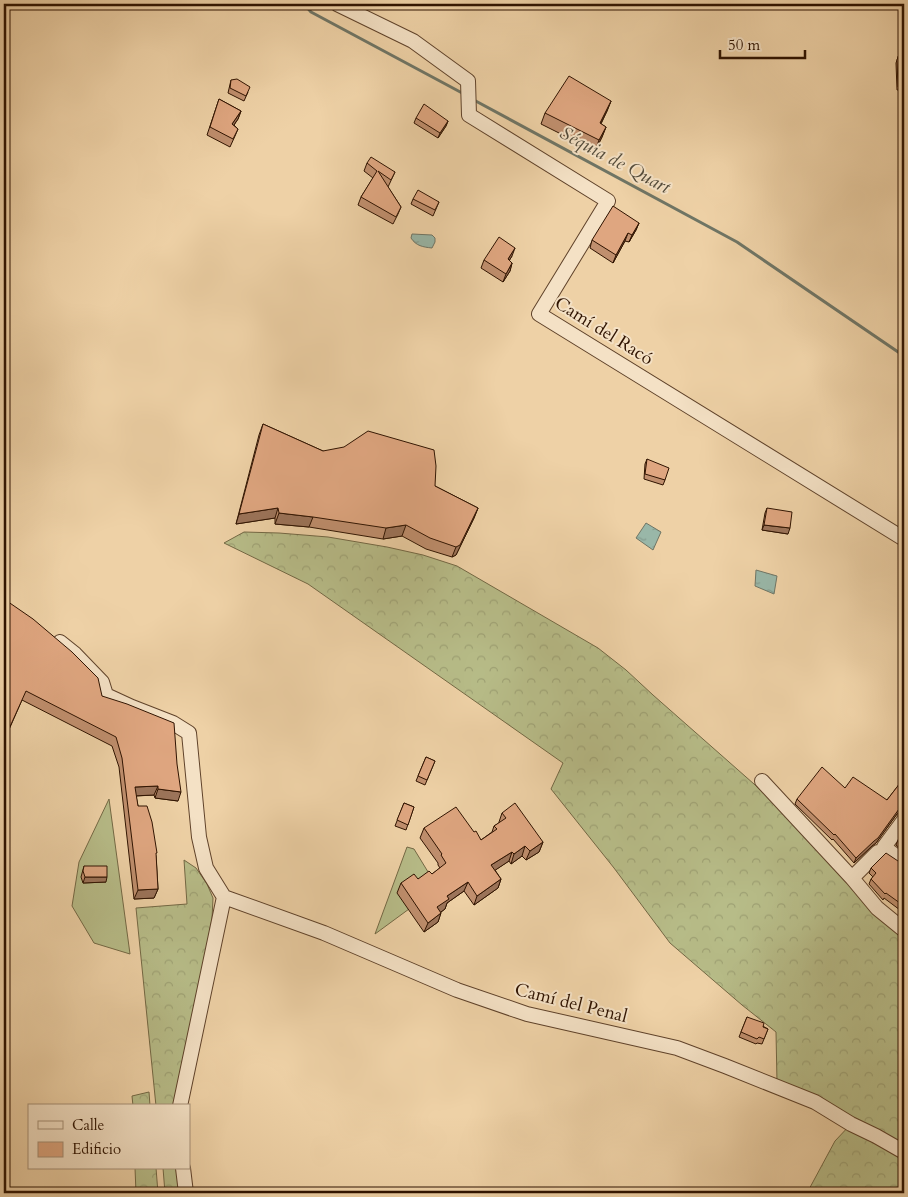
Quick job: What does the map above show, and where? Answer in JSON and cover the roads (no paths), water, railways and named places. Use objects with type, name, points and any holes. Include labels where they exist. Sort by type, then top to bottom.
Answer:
[{"type":"street","name":"Camí del Racó","points":[[337,4],[413,41],[468,81],[470,115],[608,201],[538,314],[904,539]]},
{"type":"street","points":[[49,633],[75,654],[102,682],[106,695],[173,723],[189,734],[201,845],[206,868],[224,898],[180,1104]]},
{"type":"street","points":[[762,781],[852,878],[877,908],[904,930]]},
{"type":"street","points":[[852,878],[880,850],[904,820]]},
{"type":"street","points":[[880,850],[904,862]]},
{"type":"street","name":"Camí del Penal","points":[[224,898],[324,933],[457,990],[527,1014],[677,1048],[815,1102],[851,1124],[904,1152]]},
{"type":"street","points":[[183,1170],[186,1193]]},
{"type":"water","points":[[412,234],[432,235],[435,238],[435,242],[432,248],[423,247],[415,243],[411,238]]},
{"type":"water","points":[[646,523],[661,532],[653,550],[636,538]]},
{"type":"water","points":[[756,570],[777,576],[774,594],[755,586]]},
{"type":"waterway","name":"Séquia de Quart","points":[[304,4],[311,12],[464,94]]},
{"type":"waterway","name":"Séquia de Quart","points":[[472,99],[737,242],[904,356]]}]
